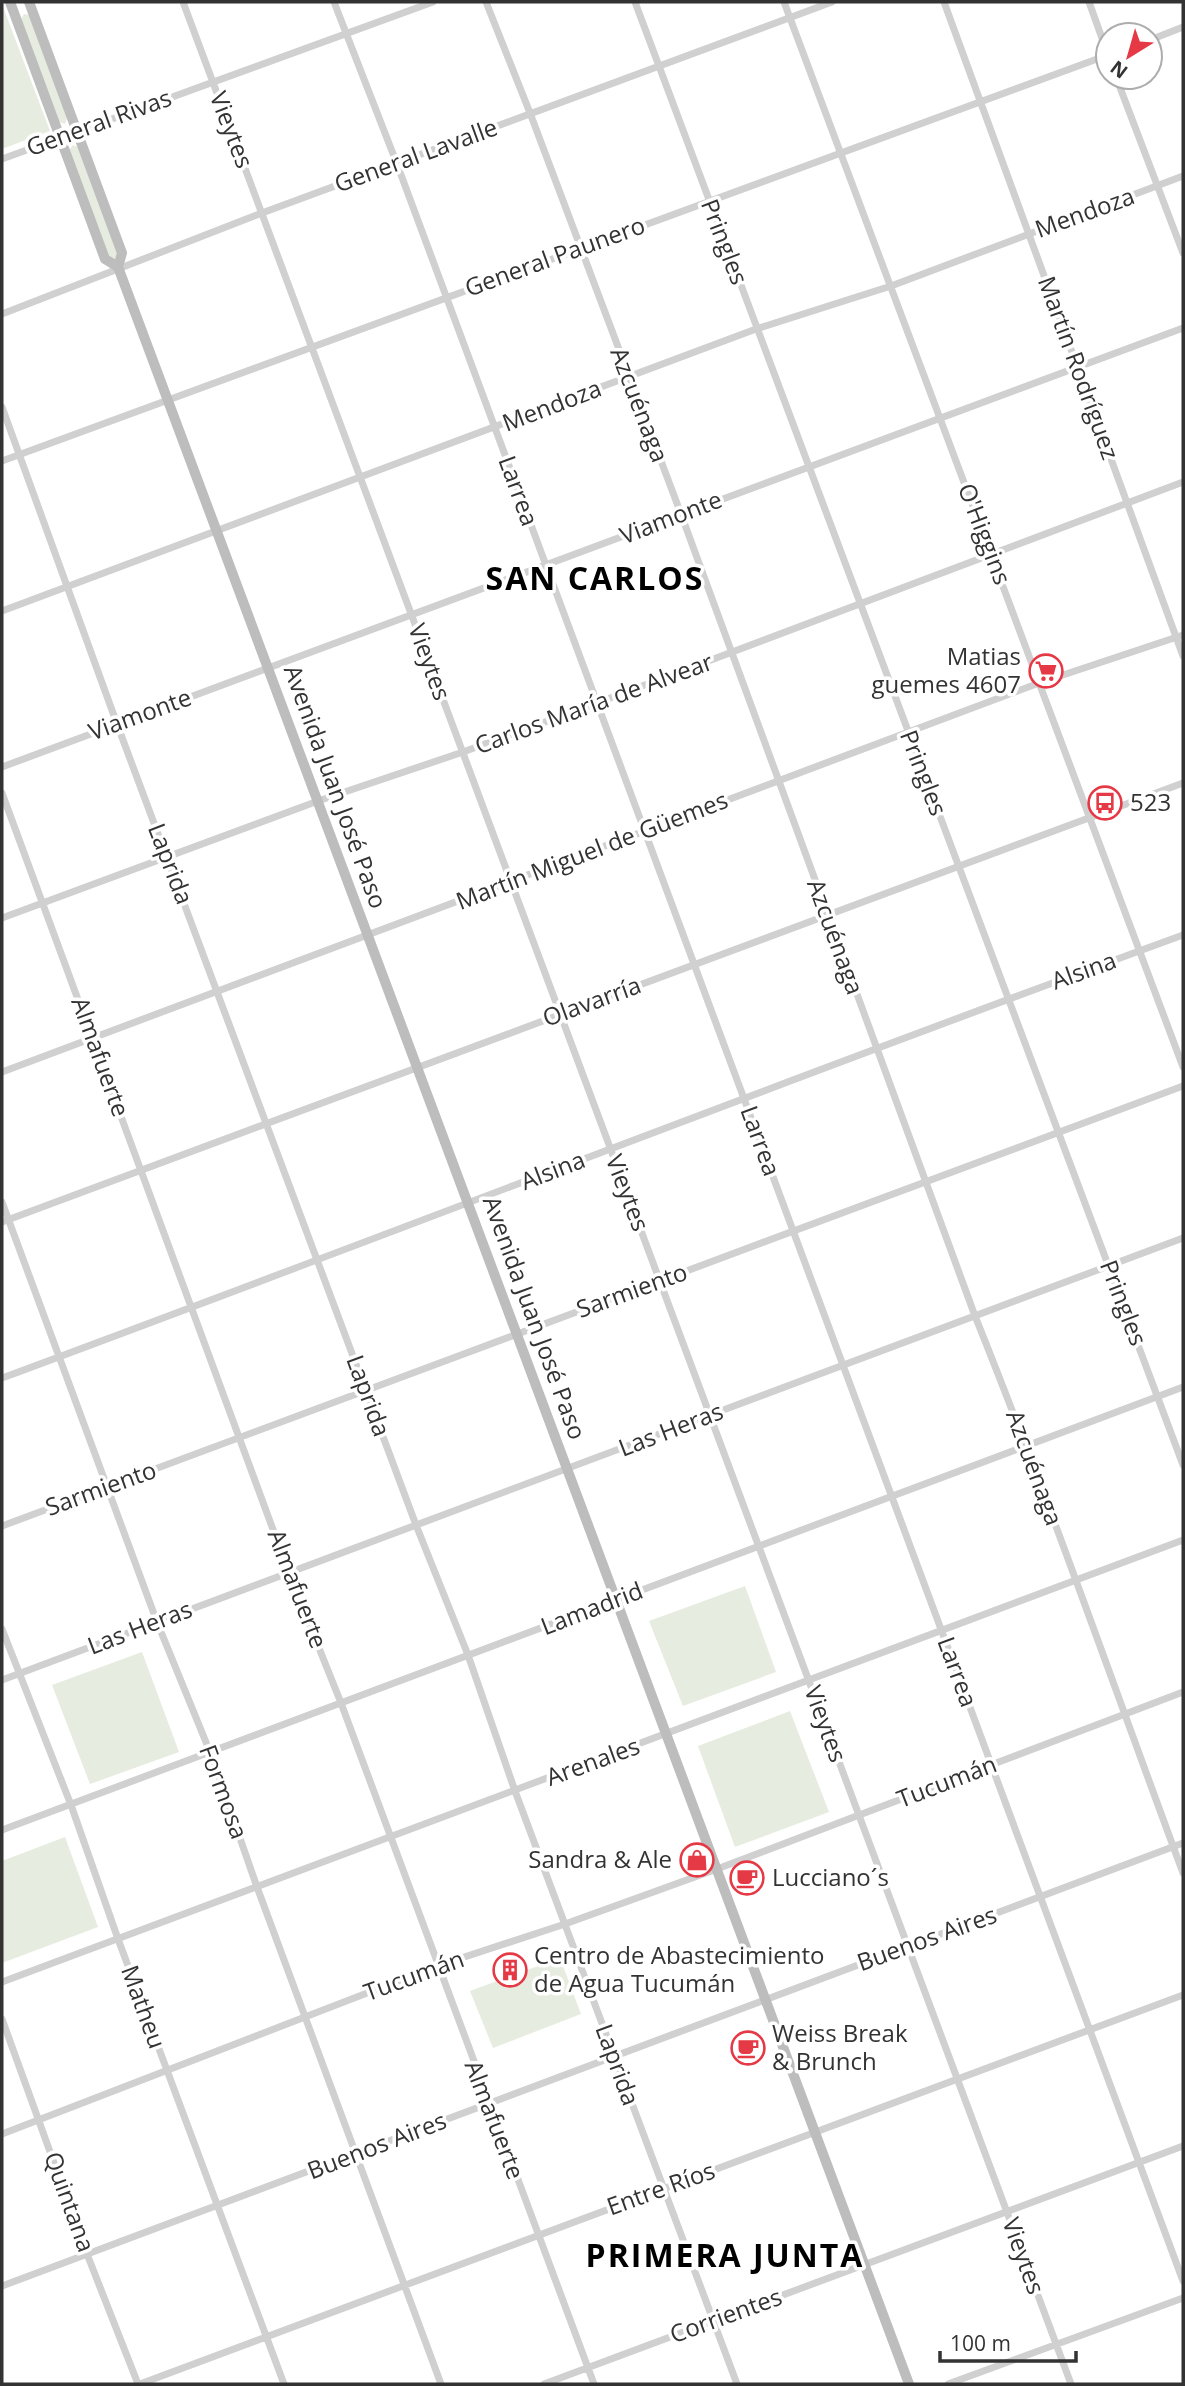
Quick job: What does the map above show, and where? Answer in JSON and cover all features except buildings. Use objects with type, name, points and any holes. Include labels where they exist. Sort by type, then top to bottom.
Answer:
[{"type":"main road","name":"Avenida Juan José Paso","points":[[29,2],[122,253],[118,267],[909,2384]]},
{"type":"main road","name":"Avenida Juan José Paso","points":[[11,5],[105,259],[118,267]]},
{"type":"street","points":[[11,5],[29,2]]},
{"type":"street","name":"Vieytes","points":[[183,2],[1070,2384]]},
{"type":"street","name":"Larrea","points":[[334,2],[397,164],[1183,2281]]},
{"type":"street","name":"General Rivas","points":[[2,159],[433,2]]},
{"type":"street","name":"Azcuénaga","points":[[486,2],[681,514],[975,1316],[1028,1446],[1183,1873]]},
{"type":"street","name":"Pringles","points":[[635,2],[1183,1465]]},
{"type":"street","name":"O'Higgins","points":[[784,2],[1183,1066]]},
{"type":"street","name":"General Lavalle","points":[[2,314],[262,212],[832,2]]},
{"type":"street","name":"Martín Rodríguez","points":[[944,2],[1128,504],[1180,636],[1183,656]]},
{"type":"street","points":[[1088,2],[1095,21]]},
{"type":"street","points":[[1164,34],[1183,27]]},
{"type":"street","name":"General Paunero","points":[[2,461],[1094,60]]},
{"type":"street","points":[[1121,91],[1183,254]]},
{"type":"street","name":"Mendoza","points":[[2,611],[756,329],[891,286],[1183,177]]},
{"type":"street","name":"Viamonte","points":[[2,767],[1183,328]]},
{"type":"street","name":"Laprida","points":[[2,407],[117,724],[416,1525],[468,1655],[515,1791],[737,2384]]},
{"type":"street","name":"Carlos María de Alvear","points":[[2,918],[318,801],[597,703],[1183,482]]},
{"type":"street","name":"Martín Miguel de Güemes","points":[[2,1072],[1039,683],[1180,636]]},
{"type":"street","name":"Olavarría","points":[[5,1221],[1183,783]]},
{"type":"street","name":"Almafuerte","points":[[2,793],[289,1573],[341,1703],[594,2384]]},
{"type":"street","name":"Alsina","points":[[2,1378],[1183,935]]},
{"type":"street","name":"Sarmiento","points":[[2,1526],[1183,1086]]},
{"type":"street","name":"Formosa","points":[[2,1202],[5,1221],[210,1752],[304,2017],[441,2384]]},
{"type":"street","name":"Las Heras","points":[[2,1680],[1183,1238]]},
{"type":"street","name":"Lamadrid","points":[[2,1830],[1183,1387]]},
{"type":"street","name":"Arenales","points":[[2,1982],[1183,1540]]},
{"type":"street","name":"Matheu","points":[[2,1629],[71,1805],[166,2071],[284,2384]]},
{"type":"street","name":"Tucumán","points":[[2,2134],[437,1966],[565,1924],[717,1869],[1183,1692]]},
{"type":"street","name":"Buenos Aires","points":[[2,2286],[1183,1843]]},
{"type":"street","name":"Entre Ríos","points":[[139,2384],[1183,1995]]},
{"type":"street","name":"Quintana","points":[[2,2019],[87,2254],[139,2384]]},
{"type":"street","name":"Corrientes","points":[[544,2384],[1183,2146]]},
{"type":"street","points":[[948,2384],[1183,2298]]},
{"type":"shaded area","points":[[2,4],[50,131],[2,149]]},
{"type":"shaded area","points":[[24,14],[29,15],[67,118],[65,124],[59,122],[21,19]]},
{"type":"shaded area","points":[[73,145],[78,147],[118,254],[114,260],[109,257],[69,150]]},
{"type":"shaded area","points":[[745,1586],[776,1672],[683,1706],[649,1621]]},
{"type":"shaded area","points":[[142,1652],[179,1752],[90,1784],[52,1685]]},
{"type":"shaded area","points":[[790,1711],[829,1812],[735,1847],[698,1746]]},
{"type":"shaded area","points":[[65,1837],[98,1927],[2,1963],[2,1861]]},
{"type":"shaded area","points":[[560,1958],[581,2014],[493,2048],[470,1991]]},
{"type":"place","name":"Matias guemes 4607","points":[[1046,671]]},
{"type":"place","name":"523","points":[[1105,803]]},
{"type":"place","name":"Sandra & Ale","points":[[697,1860]]},
{"type":"place","name":"Lucciano´s","points":[[747,1878]]},
{"type":"place","name":"Centro de Abastecimiento de Agua Tucumán","points":[[510,1970]]},
{"type":"place","name":"Weiss Break & Brunch","points":[[748,2048]]},
{"type":"district","name":"SAN CARLOS","points":[[595,579]]},
{"type":"district","name":"PRIMERA JUNTA","points":[[725,2256]]}]
